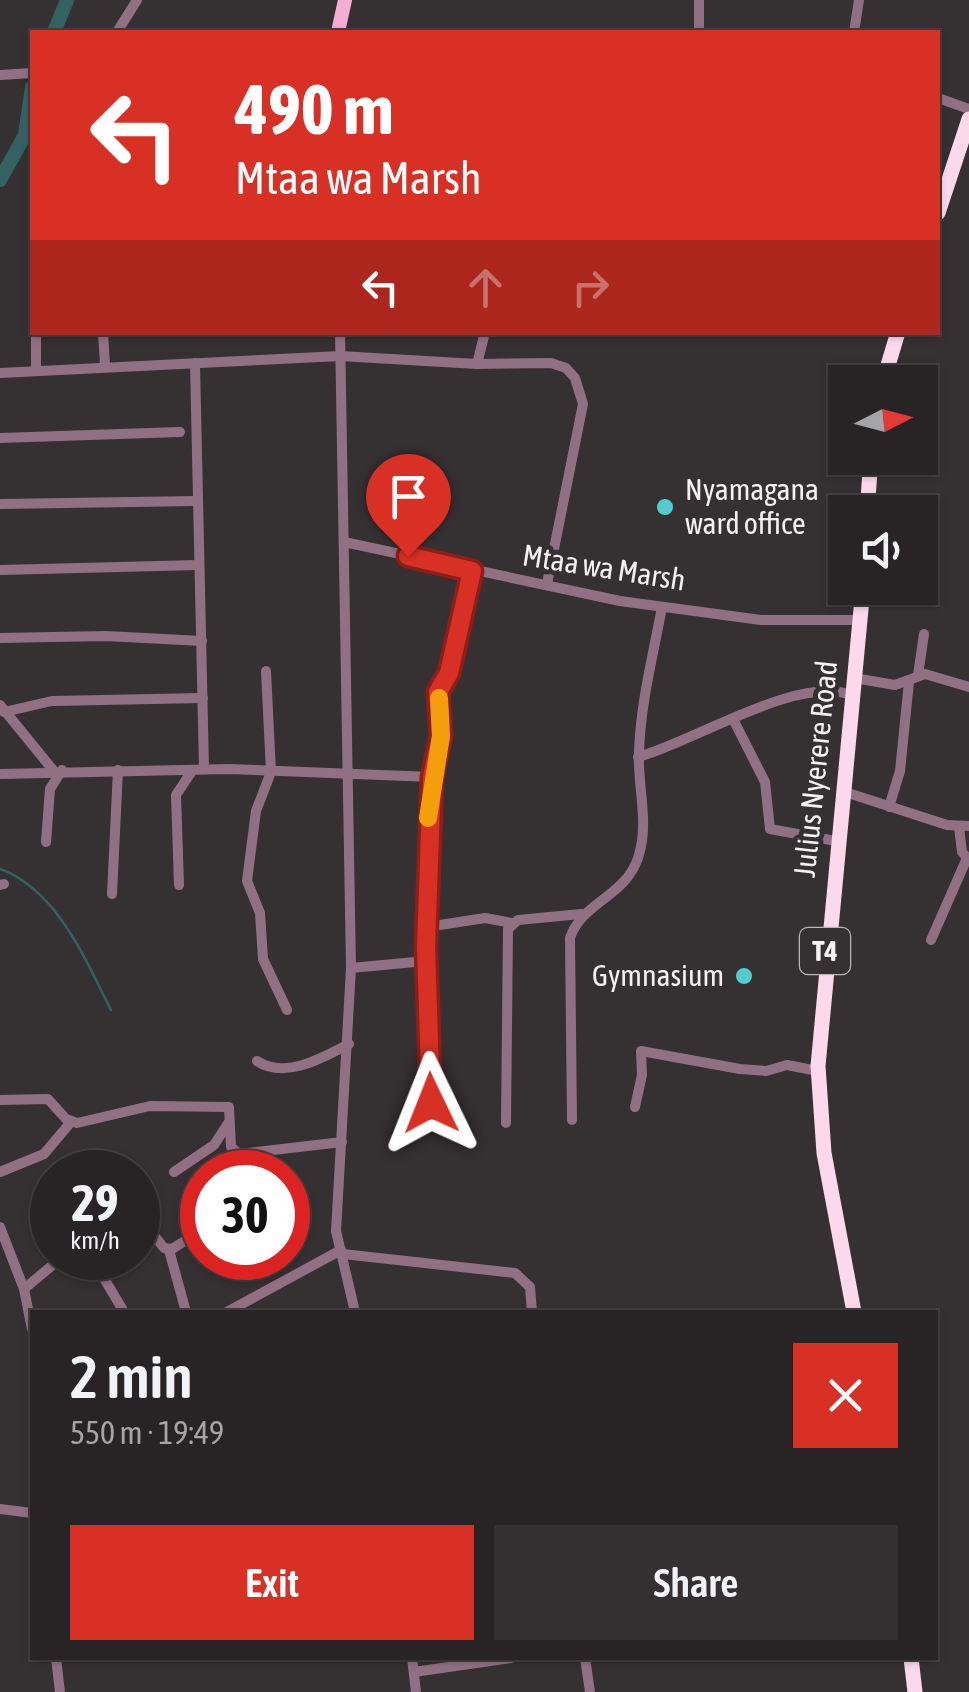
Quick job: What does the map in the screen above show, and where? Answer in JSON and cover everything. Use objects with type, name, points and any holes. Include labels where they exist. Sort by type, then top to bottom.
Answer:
[{"type":"highway","points":[[940,208],[969,119]]},
{"type":"highway","points":[[888,365],[897,335]]},
{"type":"highway","name":"Julius Nyerere Road","points":[[854,1310],[824,1153],[818,1071],[836,842],[861,605]]},
{"type":"highway","points":[[912,1660],[915,1692]]},
{"type":"main road","points":[[338,30],[345,0]]},
{"type":"street","points":[[118,30],[137,0]]},
{"type":"street","points":[[699,0],[699,30]]},
{"type":"street","points":[[854,30],[859,0]]},
{"type":"street","points":[[0,75],[30,73]]},
{"type":"street","points":[[940,99],[969,109]]},
{"type":"street","points":[[36,335],[36,369]]},
{"type":"street","points":[[103,335],[104,366]]},
{"type":"street","points":[[340,335],[351,968],[336,1231],[355,1310]]},
{"type":"street","points":[[477,364],[483,335]]},
{"type":"street","points":[[0,373],[340,356],[477,364],[551,363],[566,368],[581,389],[581,422],[546,584]]},
{"type":"street","points":[[179,885],[176,795],[198,770],[203,698],[195,363]]},
{"type":"street","points":[[0,438],[180,432]]},
{"type":"street","points":[[0,504],[197,501]]},
{"type":"street","name":"Mtaa wa Marsh","points":[[344,542],[662,607],[761,620],[859,620]]},
{"type":"street","points":[[0,570],[198,565]]},
{"type":"street","points":[[430,1127],[426,961],[432,777],[441,736],[438,692],[449,673],[472,571]]},
{"type":"street","points":[[427,927],[485,918],[512,923],[582,914],[614,895],[638,860],[644,816],[638,757],[644,687],[662,607]]},
{"type":"street","points":[[890,807],[924,634]]},
{"type":"street","points":[[0,638],[106,636],[202,641]]},
{"type":"street","points":[[266,671],[271,772],[256,811],[247,880],[260,913],[263,958],[280,1003],[287,1010]]},
{"type":"street","points":[[638,757],[734,720],[830,690],[895,685],[914,678],[969,687]]},
{"type":"street","points":[[2,708],[52,701],[203,698]]},
{"type":"street","points":[[2,708],[57,770]]},
{"type":"street","points":[[734,720],[765,782],[770,828],[836,842]]},
{"type":"street","points":[[46,842],[50,789],[57,770]]},
{"type":"street","points":[[112,894],[118,770]]},
{"type":"street","points":[[0,774],[198,770],[432,777]]},
{"type":"street","points":[[842,791],[964,827],[968,859],[931,940]]},
{"type":"street","points":[[572,1120],[569,948],[582,914]]},
{"type":"street","points":[[506,1123],[506,938],[512,923]]},
{"type":"street","points":[[351,968],[426,961]]},
{"type":"street","points":[[257,1062],[268,1067],[308,1065],[349,1044]]},
{"type":"street","points":[[635,1108],[642,1075],[641,1051],[740,1069],[766,1071],[787,1065],[818,1071]]},
{"type":"street","points":[[0,1100],[48,1099],[70,1122]]},
{"type":"street","points":[[0,1172],[44,1154],[70,1122],[150,1106],[229,1107],[230,1147],[239,1154],[342,1142]]},
{"type":"street","points":[[174,1172],[214,1146],[230,1122]]},
{"type":"street","points":[[0,1227],[24,1289],[30,1319]]},
{"type":"street","points":[[160,1239],[170,1250],[185,1310]]},
{"type":"street","points":[[170,1250],[180,1244]]},
{"type":"street","points":[[231,1310],[342,1252],[515,1273],[530,1287],[532,1310]]},
{"type":"street","points":[[24,1289],[35,1280]]},
{"type":"street","points":[[105,1280],[123,1310]]},
{"type":"street","points":[[0,1509],[30,1513]]},
{"type":"street","points":[[56,1660],[60,1692]]},
{"type":"street","points":[[412,1660],[416,1692]]},
{"type":"street","points":[[414,1672],[497,1660]]},
{"type":"street","points":[[585,1660],[590,1692]]},
{"type":"waterway","points":[[55,30],[67,0]]},
{"type":"waterway","points":[[0,180],[25,135],[30,101]]},
{"type":"waterway","points":[[0,869],[20,879],[53,909],[111,1010]]},
{"type":"slow traffic","points":[[428,818],[441,736],[439,698]]},
{"type":"place","name":"Nyamagana ward office","points":[[665,507]]},
{"type":"place","name":"Gymnasium","points":[[744,976]]},
{"type":"route","points":[[408,556],[472,571],[449,673],[438,692],[441,736],[428,823],[426,947],[431,1103]]}]
